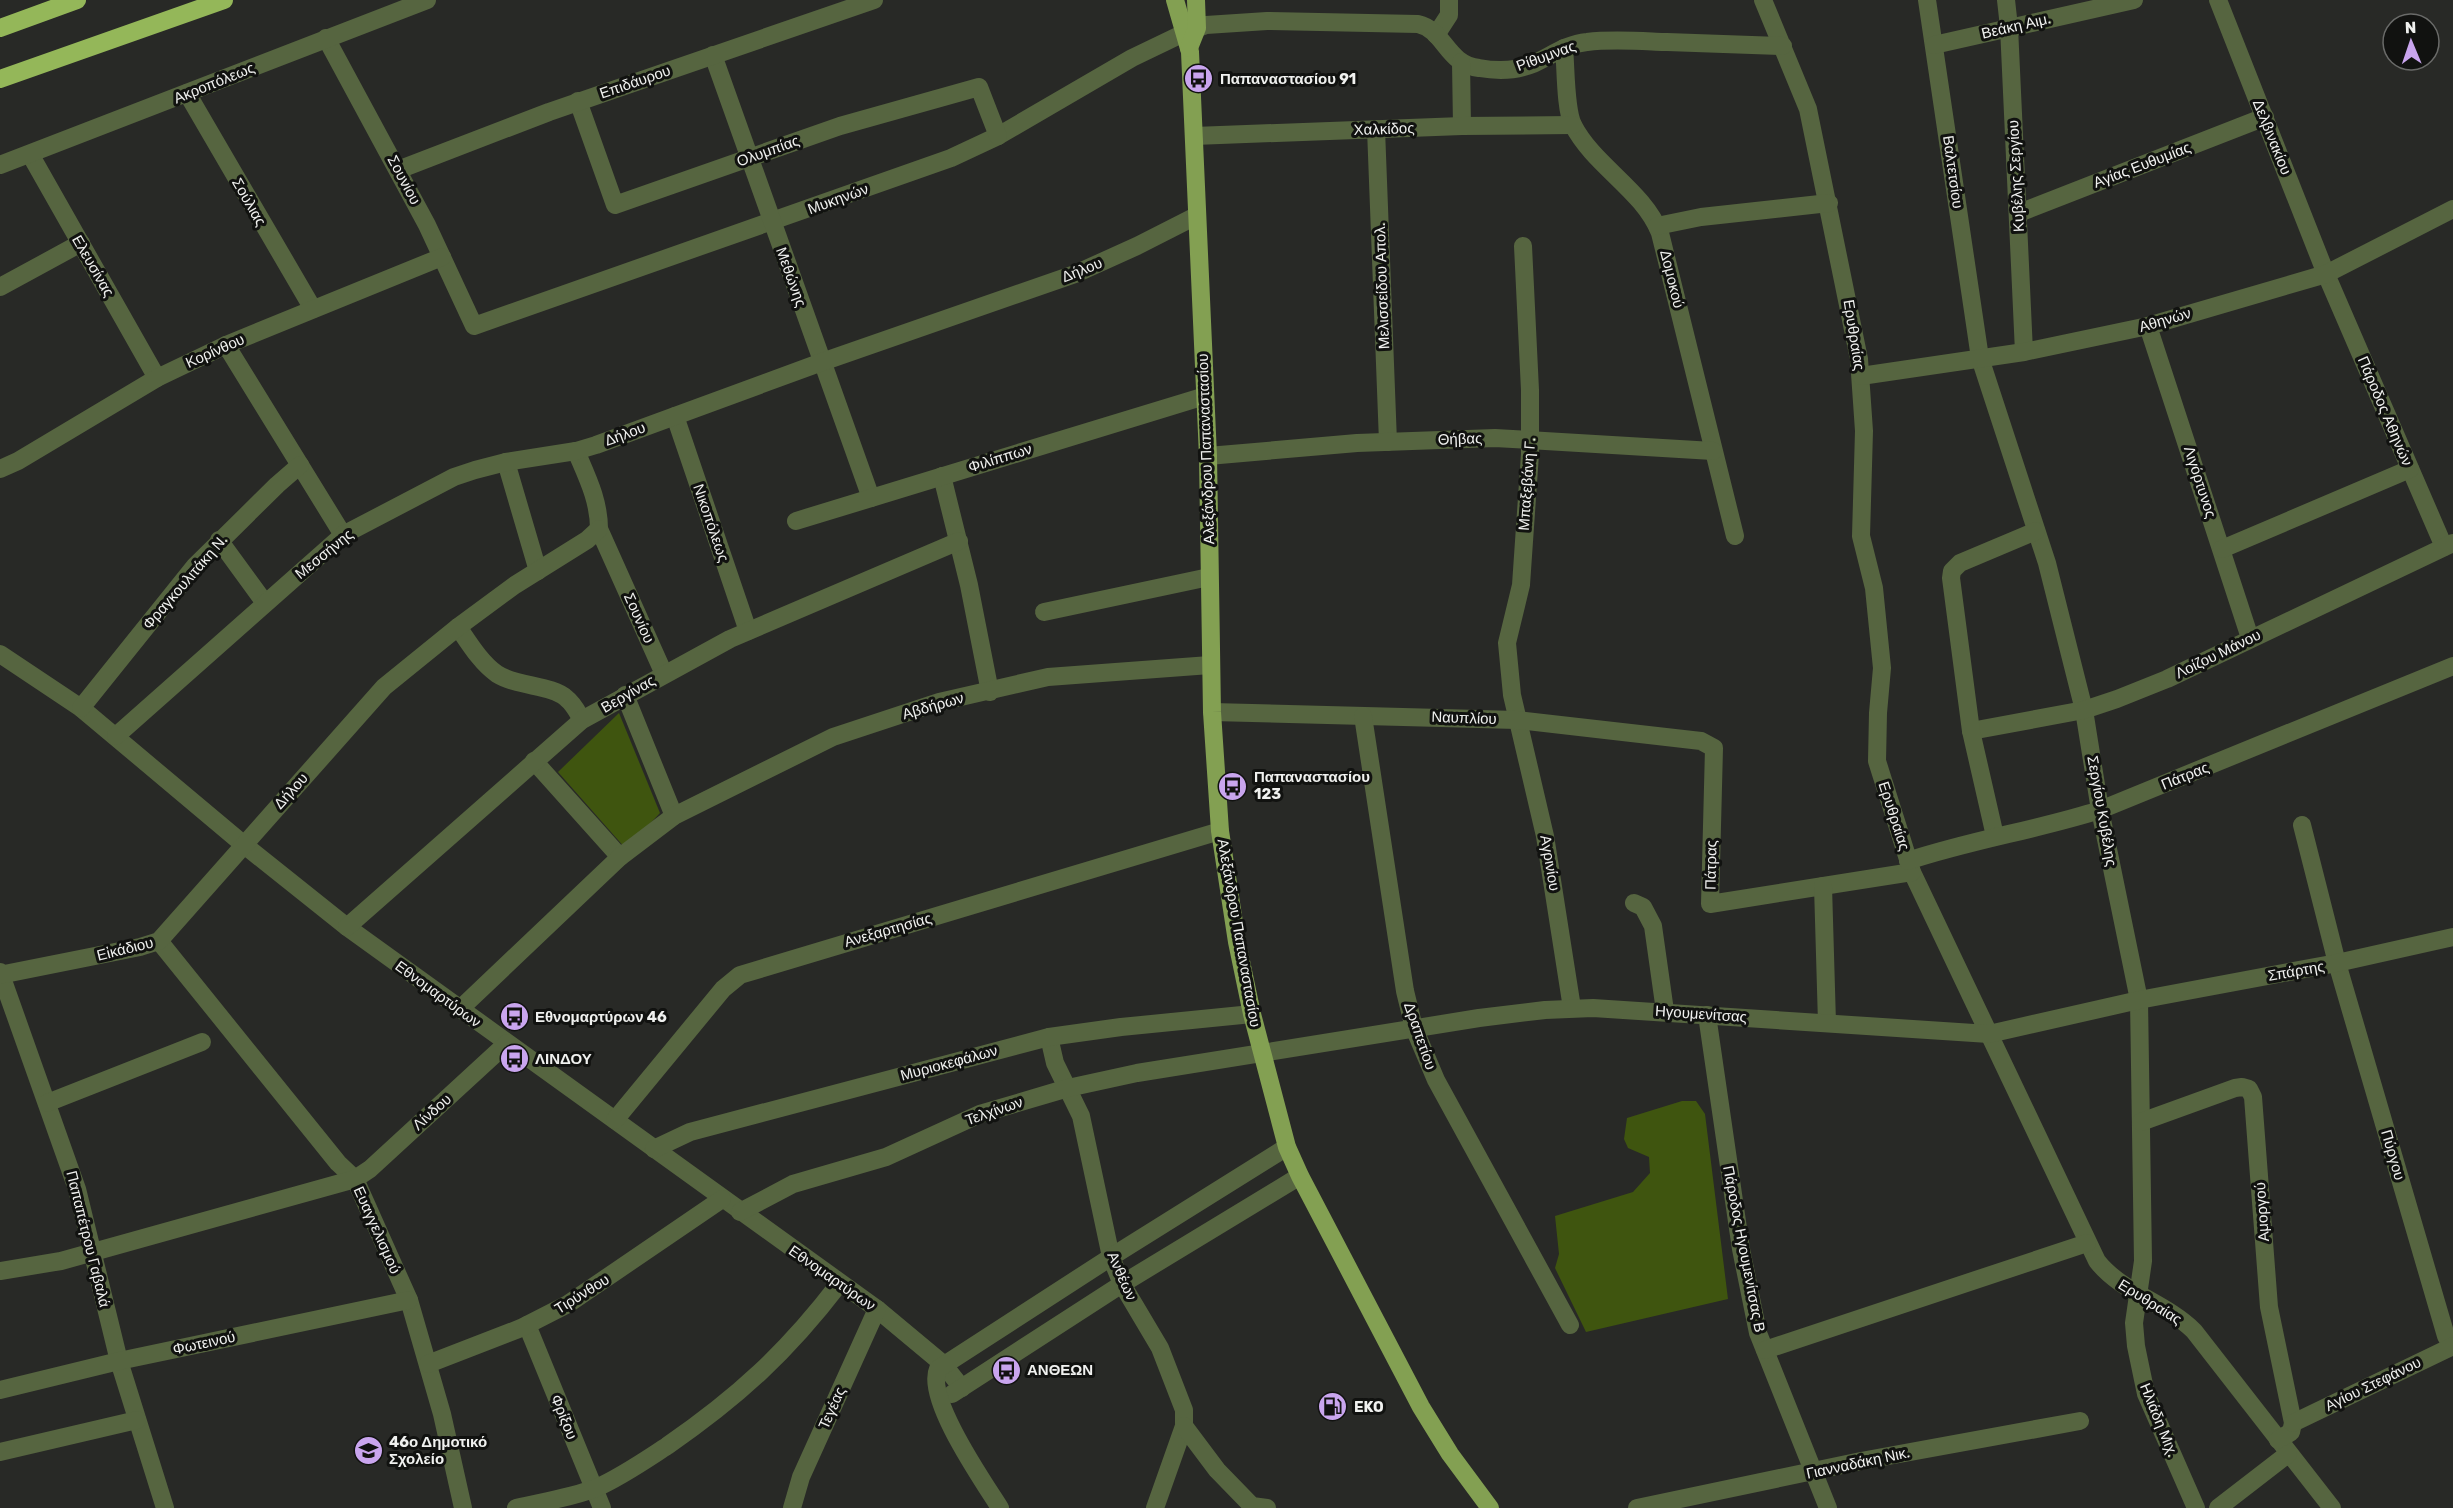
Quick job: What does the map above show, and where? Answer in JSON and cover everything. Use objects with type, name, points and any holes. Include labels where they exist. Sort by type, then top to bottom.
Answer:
[{"type":"highway","points":[[0,28],[77,0]]},
{"type":"highway","points":[[0,79],[224,0]]},
{"type":"main road","name":"Αλεξάνδρου Παπαναστασίου","points":[[1175,0],[1190,36]]},
{"type":"main road","name":"Αλεξάνδρου Παπαναστασίου","points":[[1196,0],[1190,36],[1208,456],[1212,712],[1220,831],[1226,879],[1252,1014],[1287,1147],[1300,1176],[1421,1407],[1450,1454],[1490,1508]]},
{"type":"street","name":"Ακροπόλεως","points":[[0,165],[427,0]]},
{"type":"street","name":"Επιδάυρου","points":[[399,170],[578,101],[874,0]]},
{"type":"street","points":[[1436,35],[1449,15],[1449,0]]},
{"type":"street","name":"Ερυθραίας","points":[[1763,0],[1808,109],[1829,203],[1861,376],[1864,431],[1861,536],[1874,588],[1882,668],[1877,761],[1910,866],[2087,1243],[2106,1273],[2167,1309],[2194,1331],[2332,1508]]},
{"type":"street","name":"Βαλτετσίου","points":[[1926,0],[1979,351]]},
{"type":"street","name":"Κυβέλης Σεργίου","points":[[2006,0],[2019,213],[2024,352]]},
{"type":"street","name":"Βεάκη Αιμ.","points":[[1934,45],[2134,0]]},
{"type":"street","name":"Δελβινακίου","points":[[2218,0],[2326,274]]},
{"type":"street","points":[[1190,36],[1214,24],[1249,21],[1424,25],[1461,62],[1462,126]]},
{"type":"street","name":"Μυκηνών","points":[[474,326],[931,166],[998,136],[1132,58],[1190,36]]},
{"type":"street","name":"Σουνίου","points":[[326,38],[399,170],[474,326]]},
{"type":"street","name":"Ρίθυμνας","points":[[1461,62],[1476,68],[1516,69],[1531,65],[1564,48],[1586,42],[1620,40],[1783,46]]},
{"type":"street","points":[[1564,48],[1573,125]]},
{"type":"street","name":"Μεθώνης","points":[[713,55],[870,498]]},
{"type":"street","name":"Ολυμπίας","points":[[578,101],[615,205],[840,126],[979,87],[998,136]]},
{"type":"street","name":"Σούλιας","points":[[187,93],[313,309]]},
{"type":"street","name":"Αγίας Ευθυμίας","points":[[2019,213],[2265,117]]},
{"type":"street","name":"Χαλκίδος","points":[[1194,136],[1462,126],[1573,125]]},
{"type":"street","name":"Δομοκού","points":[[1573,125],[1657,226],[1735,536]]},
{"type":"street","name":"Μελισσείδου Απολ.","points":[[1376,129],[1388,442]]},
{"type":"street","name":"Ελευσίνας","points":[[30,154],[157,378]]},
{"type":"street","points":[[1657,226],[1701,217],[1829,203]]},
{"type":"street","name":"Αθηνών","points":[[1861,376],[1979,351],[2024,352],[2148,326],[2326,274],[2453,209]]},
{"type":"street","name":"Δήλου","points":[[576,451],[1075,274],[1196,216]]},
{"type":"street","points":[[0,287],[81,243]]},
{"type":"street","name":"Μπαξεβάνη Γ.","points":[[1517,720],[1507,643],[1521,585],[1530,440],[1530,390],[1523,246]]},
{"type":"street","name":"Κορίνθου","points":[[0,469],[18,461],[157,378],[226,345],[442,256]]},
{"type":"street","name":"Πάροδος Αθηνών","points":[[2326,274],[2410,469],[2448,545]]},
{"type":"street","name":"Λιγόρτυνος","points":[[2148,326],[2250,638]]},
{"type":"street","points":[[226,345],[343,535]]},
{"type":"street","name":"Σεργίου Κυβέλης","points":[[1979,351],[2048,563],[2084,710],[2100,810],[2139,1000],[2143,1261],[2138,1292]]},
{"type":"street","name":"Φιλίππων","points":[[796,520],[1205,396]]},
{"type":"street","name":"Νικοπόλεως","points":[[675,416],[748,631]]},
{"type":"street","name":"Θήβας","points":[[1208,456],[1388,442],[1495,438],[1713,451]]},
{"type":"street","points":[[576,451],[593,490],[599,514],[599,529]]},
{"type":"street","name":"Μεσσήνης","points":[[116,736],[343,535],[454,477],[506,462],[576,451]]},
{"type":"street","points":[[506,462],[538,571]]},
{"type":"street","name":"Φραγκουλιτάκη Ν.","points":[[81,708],[195,566],[219,540],[300,465]]},
{"type":"street","points":[[2222,549],[2410,469]]},
{"type":"street","points":[[942,476],[959,541],[990,692]]},
{"type":"street","name":"Σουνίου","points":[[599,529],[664,674]]},
{"type":"street","name":"Δήλου","points":[[243,844],[384,687],[458,627],[599,529]]},
{"type":"street","points":[[1995,836],[1971,731],[1951,578],[1952,571],[1960,563],[2036,531]]},
{"type":"street","points":[[219,540],[265,603]]},
{"type":"street","name":"Βεργίνας","points":[[347,927],[582,720],[748,631],[959,541]]},
{"type":"street","name":"Λοίζου Μάνου","points":[[1971,731],[2084,710],[2167,679],[2448,545]]},
{"type":"street","points":[[1044,612],[1209,577]]},
{"type":"street","points":[[458,627],[476,653],[495,673],[518,684],[554,691],[565,696],[582,720]]},
{"type":"street","name":"Εθνομαρτύρων","points":[[0,654],[81,708],[243,844],[347,927],[877,1310],[962,1388]]},
{"type":"street","name":"Αβδήρων","points":[[620,857],[674,816],[833,737],[939,702],[1048,677],[1210,665]]},
{"type":"street","name":"Πάτρας","points":[[1714,748],[1710,904],[1823,886],[1910,866],[1995,836],[2051,824],[2100,810],[2453,666]]},
{"type":"street","points":[[625,695],[674,816]]},
{"type":"street","name":"Ναυπλίου","points":[[1212,712],[1517,720],[1701,741],[1714,748]]},
{"type":"street","name":"Δραπετίου","points":[[1363,716],[1405,991],[1414,1028],[1436,1080],[1570,1325]]},
{"type":"street","name":"Αγρινίου","points":[[1517,720],[1543,826],[1572,1008]]},
{"type":"street","points":[[460,1010],[620,857],[534,761]]},
{"type":"street","name":"Πύργου","points":[[2302,825],[2337,963],[2446,1336],[2452,1346]]},
{"type":"street","name":"Ανεξαρτησίας","points":[[615,1120],[723,989],[740,975],[1220,831]]},
{"type":"street","name":"Εἰκάδιου","points":[[0,974],[140,947],[159,941],[243,844]]},
{"type":"street","points":[[1823,886],[1827,1023]]},
{"type":"street","points":[[1634,903],[1643,907],[1653,926],[1665,1011]]},
{"type":"street","name":"Σπάρτης","points":[[2139,1000],[2337,963],[2453,937]]},
{"type":"street","name":"Ευαγγελισμού","points":[[159,941],[338,1163],[355,1179],[409,1300],[429,1364],[463,1508]]},
{"type":"street","name":"Παπαπέτρου Γαβαλά","points":[[0,974],[77,1189],[119,1361],[165,1508]]},
{"type":"street","name":"Ηγουμενίτσας","points":[[1262,1053],[1414,1028],[1572,1008],[1665,1011],[1989,1034],[2139,1000]]},
{"type":"street","name":"Μυριοκεφάλων","points":[[654,1149],[690,1132],[1049,1037],[1111,1028],[1252,1014]]},
{"type":"street","name":"Πάροδος Ηγουμενίτσας Β","points":[[1707,1015],[1741,1249],[1758,1333],[1828,1508]]},
{"type":"street","name":"Ανθέων","points":[[1049,1037],[1055,1064],[1076,1102],[1083,1123],[1111,1257],[1122,1284],[1160,1348],[1184,1410],[1184,1425]]},
{"type":"street","points":[[47,1103],[202,1042]]},
{"type":"street","name":"Λίνδου","points":[[355,1179],[370,1169],[507,1043]]},
{"type":"street","name":"Τελχίνων","points":[[740,1212],[793,1184],[886,1157],[980,1114],[1068,1088],[1137,1073],[1262,1053]]},
{"type":"street","name":"Αμοργού","points":[[2141,1122],[2235,1088],[2249,1089],[2253,1097],[2269,1307],[2293,1423]]},
{"type":"street","points":[[1000,1508],[951,1426],[940,1401],[934,1382],[941,1367],[1287,1147]]},
{"type":"street","points":[[940,1401],[1122,1284],[1300,1176]]},
{"type":"street","points":[[0,1271],[61,1261],[355,1179]]},
{"type":"street","name":"Τιρύνθου","points":[[429,1364],[527,1325],[590,1291],[722,1199]]},
{"type":"street","points":[[1765,1350],[2087,1243]]},
{"type":"street","points":[[516,1508],[594,1489],[634,1467],[728,1401],[789,1345],[839,1284]]},
{"type":"street","name":"Ηλιάδη Μιχ.","points":[[2138,1292],[2134,1323],[2139,1367],[2146,1394],[2196,1508]]},
{"type":"street","name":"Φωτεινού","points":[[0,1390],[119,1361],[409,1300]]},
{"type":"street","name":"Τεγέας","points":[[792,1508],[801,1477],[877,1310]]},
{"type":"street","name":"Φρίξου","points":[[527,1325],[602,1508]]},
{"type":"street","name":"Αγίου Στεφάνου","points":[[2293,1423],[2452,1346]]},
{"type":"street","points":[[0,1452],[137,1420]]},
{"type":"street","name":"Γιανναδάκη Νικ.","points":[[1637,1508],[1955,1443],[2079,1421]]},
{"type":"street","points":[[2218,1508],[2283,1447],[2293,1423]]},
{"type":"street","points":[[1161,1503],[1184,1425]]},
{"type":"street","points":[[1184,1425],[1218,1470],[1257,1507]]},
{"type":"green space","points":[[619,713],[660,813],[626,849],[558,772]]},
{"type":"green space","points":[[1682,1101],[1696,1101],[1705,1114],[1728,1299],[1586,1332],[1555,1268],[1559,1254],[1555,1216],[1633,1192],[1650,1173],[1649,1157],[1628,1148],[1624,1139],[1627,1118]]},
{"type":"place","name":"Παπαναστασίου 91","points":[[1199,79]]},
{"type":"place","name":"Παπαναστασίου 123","points":[[1233,786]]},
{"type":"place","name":"Εθνομαρτύρων 46","points":[[514,1017]]},
{"type":"place","name":"ΛΙΝΔΟΥ","points":[[514,1059]]},
{"type":"place","name":"ΑΝΘΕΩΝ","points":[[1006,1370]]},
{"type":"place","name":"EKO","points":[[1333,1407]]},
{"type":"place","name":"46ο Δημοτικό Σχολείο","points":[[368,1451]]}]
